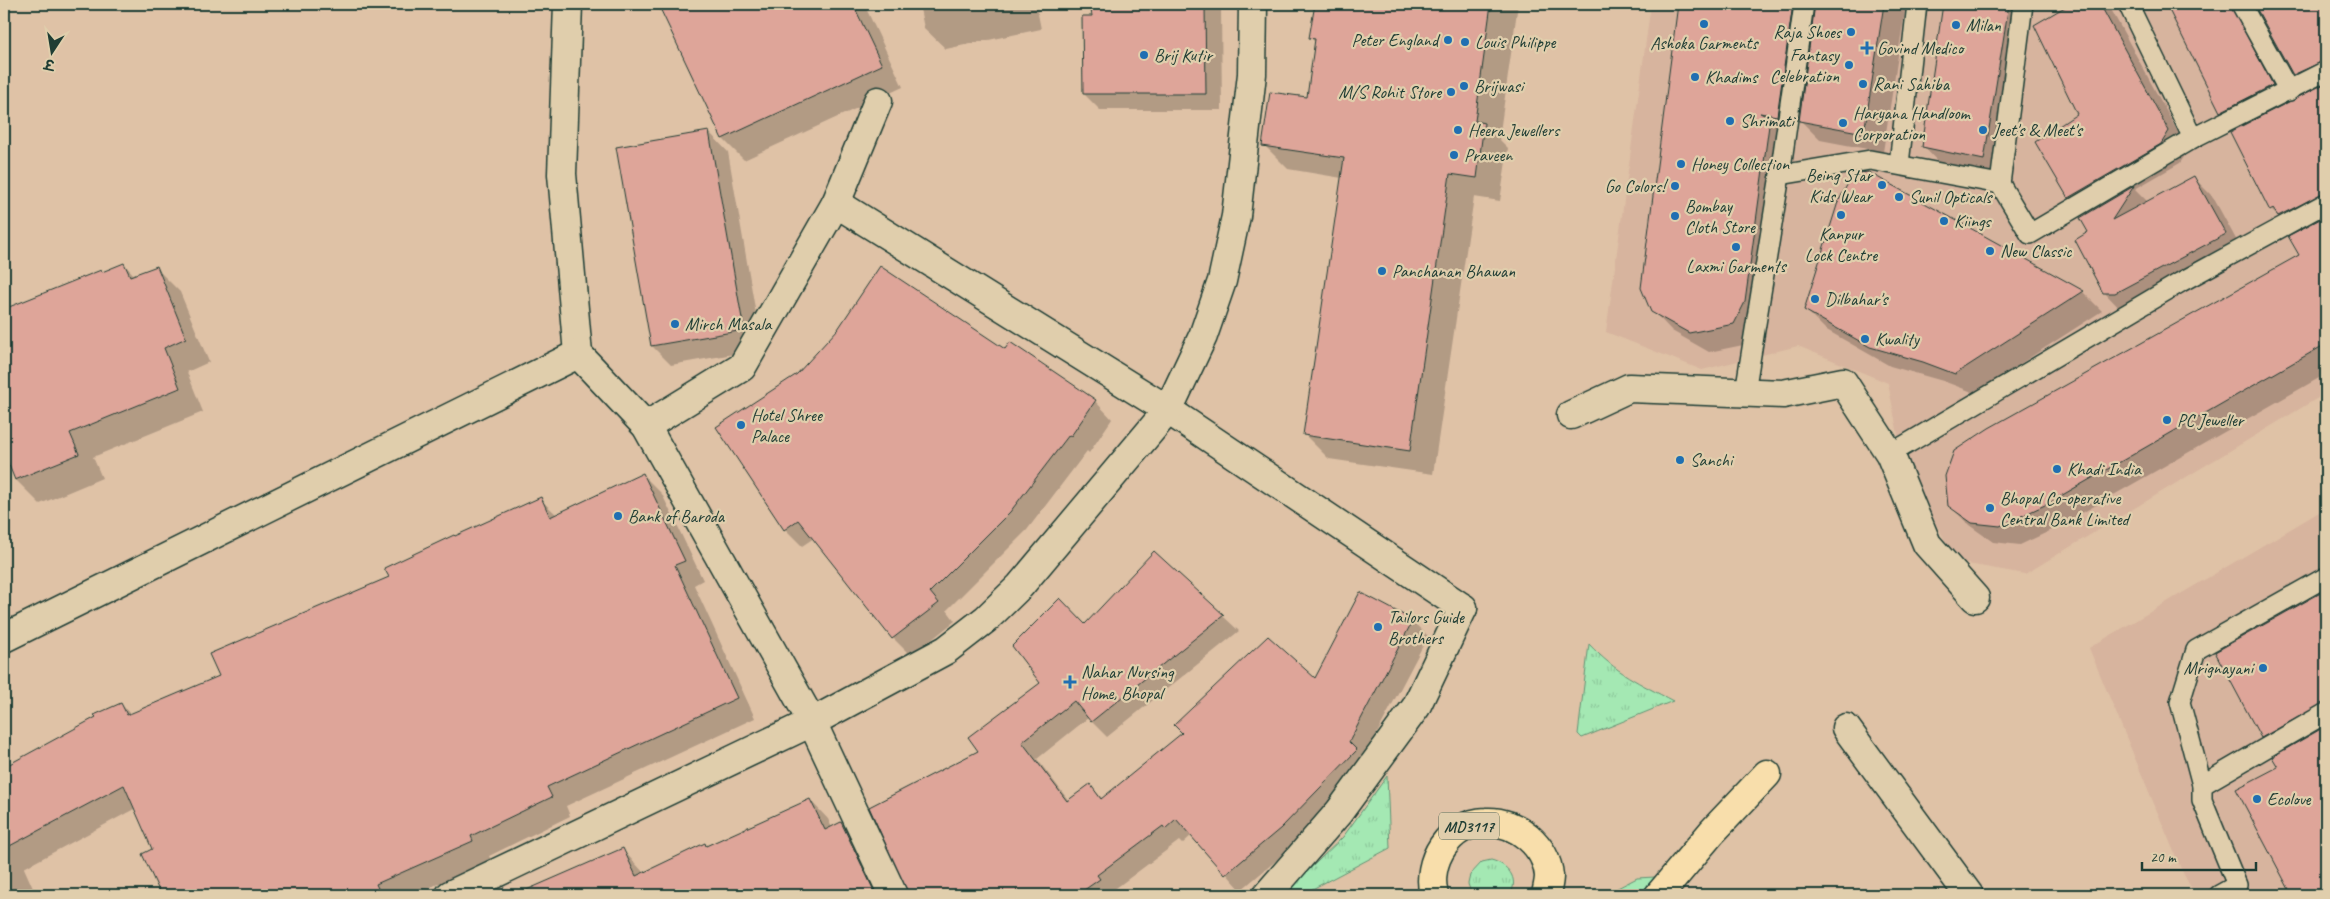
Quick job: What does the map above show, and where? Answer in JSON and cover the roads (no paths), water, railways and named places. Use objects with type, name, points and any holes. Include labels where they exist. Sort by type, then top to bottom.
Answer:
[{"type":"main road","points":[[1659,895],[1712,832],[1766,774]]},
{"type":"main road","name":"MD3117","points":[[1434,895],[1431,884],[1434,862],[1445,842],[1464,827],[1486,822],[1512,826],[1530,839],[1543,854],[1549,876],[1546,895]]},
{"type":"street","points":[[568,4],[562,174],[578,354],[646,426],[812,722],[893,895]]},
{"type":"street","points":[[450,895],[812,722],[946,650],[986,619],[1020,586],[1168,410],[1203,336],[1222,281],[1236,216],[1252,74],[1254,4]]},
{"type":"street","points":[[646,426],[742,367],[836,203],[878,102]]},
{"type":"street","points":[[836,203],[1168,410],[1463,608],[1416,707],[1339,812],[1267,895]]},
{"type":"street","points":[[4,638],[578,354]]},
{"type":"street","points":[[1571,415],[1629,388],[1783,394],[1843,382],[1890,454],[1927,544],[1975,598]]},
{"type":"street","points":[[1846,728],[1969,895]]},
{"type":"lane","points":[[1745,392],[1780,175],[1804,4]]},
{"type":"lane","points":[[1898,164],[1916,4]]},
{"type":"lane","points":[[2023,4],[2000,184],[2030,234],[2193,138],[2289,92],[2326,71]]},
{"type":"lane","points":[[2128,4],[2193,138]]},
{"type":"lane","points":[[2241,4],[2289,92]]},
{"type":"lane","points":[[1780,175],[1870,160],[2000,184]]},
{"type":"lane","points":[[1890,454],[2181,282],[2326,203]]},
{"type":"lane","points":[[2219,895],[2240,890],[2202,800],[2202,785],[2180,702],[2196,650],[2326,577]]},
{"type":"lane","points":[[2202,785],[2326,713]]},
{"type":"place","name":"Ashoka Garments","points":[[1704,24]]},
{"type":"place","name":"Milan","points":[[1956,25]]},
{"type":"place","name":"Raja Shoes","points":[[1851,32]]},
{"type":"place","name":"Peter England","points":[[1448,40]]},
{"type":"place","name":"Louis Philippe","points":[[1465,42]]},
{"type":"place","name":"Govind Medico","points":[[1867,48]]},
{"type":"place","name":"Brij Kutir","points":[[1144,55]]},
{"type":"place","name":"Fantasy Celebration","points":[[1849,65]]},
{"type":"place","name":"Khadims","points":[[1695,77]]},
{"type":"place","name":"Rani Sahiba","points":[[1863,84]]},
{"type":"place","name":"Brijwasi","points":[[1464,86]]},
{"type":"place","name":"M/S Rohit Store","points":[[1451,92]]},
{"type":"place","name":"Shrimati","points":[[1730,121]]},
{"type":"place","name":"Haryana Handloom Corporation","points":[[1843,123]]},
{"type":"place","name":"Heera Jewellers","points":[[1458,130]]},
{"type":"place","name":"Jeet's & Meet's","points":[[1983,130]]},
{"type":"place","name":"Praveen","points":[[1454,155]]},
{"type":"place","name":"Honey Collection","points":[[1681,164]]},
{"type":"place","name":"Being Star Kids Wear","points":[[1882,185]]},
{"type":"place","name":"Go Colors!","points":[[1675,186]]},
{"type":"place","name":"Sunil Opticals","points":[[1899,197]]},
{"type":"place","name":"Kanpur Lock Centre","points":[[1841,215]]},
{"type":"place","name":"Bombay Cloth Store","points":[[1675,216]]},
{"type":"place","name":"Kiings","points":[[1944,221]]},
{"type":"place","name":"Laxmi Garments","points":[[1736,247]]},
{"type":"place","name":"New Classic","points":[[1990,251]]},
{"type":"place","name":"Panchanan Bhawan","points":[[1382,271]]},
{"type":"place","name":"Dilbahar's","points":[[1815,299]]},
{"type":"place","name":"Mirch Masala","points":[[675,324]]},
{"type":"place","name":"Kwality","points":[[1865,339]]},
{"type":"place","name":"PC Jeweller","points":[[2167,420]]},
{"type":"place","name":"Hotel Shree Palace","points":[[741,425]]},
{"type":"place","name":"Sanchi","points":[[1680,460]]},
{"type":"place","name":"Khadi India","points":[[2057,469]]},
{"type":"place","name":"Bhopal Co-operative Central Bank Limited","points":[[1990,508]]},
{"type":"place","name":"Bank of Baroda","points":[[618,516]]},
{"type":"place","name":"Tailors Guide Brothers","points":[[1378,627]]},
{"type":"place","name":"Mrignayani","points":[[2263,668]]},
{"type":"place","name":"Nahar Nursing Home, Bhopal","points":[[1070,682]]},
{"type":"place","name":"Ecolove","points":[[2257,799]]}]
